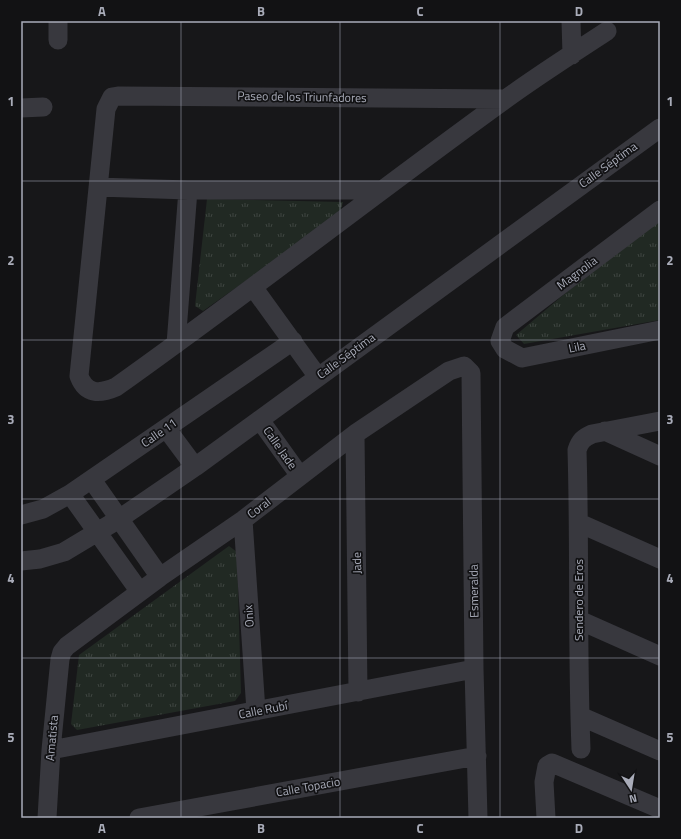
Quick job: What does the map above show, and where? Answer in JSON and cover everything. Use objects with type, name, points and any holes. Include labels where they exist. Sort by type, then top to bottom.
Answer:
[{"type":"street","points":[[58,21],[58,40]]},
{"type":"street","points":[[571,21],[572,54]]},
{"type":"street","points":[[381,190],[188,190],[98,187],[79,376],[82,384],[85,388],[99,392],[116,387],[505,99],[607,30]]},
{"type":"street","name":"Paseo de los Triunfadores","points":[[98,187],[106,109],[112,97],[505,99]]},
{"type":"street","points":[[21,108],[43,107]]},
{"type":"street","name":"Calle Séptima","points":[[21,561],[40,559],[64,552],[118,519],[195,467],[660,128]]},
{"type":"street","points":[[176,344],[188,190]]},
{"type":"street","name":"Magnolia","points":[[500,341],[504,327],[660,210]]},
{"type":"street","points":[[253,287],[318,377]]},
{"type":"street","name":"Lila","points":[[500,341],[505,349],[522,358],[660,330]]},
{"type":"street","name":"Calle 11","points":[[21,515],[43,509],[92,480],[293,341]]},
{"type":"street","name":"Coral","points":[[60,659],[62,652],[67,646],[160,577],[243,520],[355,434],[449,371],[464,366]]},
{"type":"street","name":"Esmeralda","points":[[464,366],[471,373],[474,669],[478,818]]},
{"type":"street","name":"Calle Jade","points":[[260,420],[300,476]]},
{"type":"street","points":[[605,431],[660,421]]},
{"type":"street","points":[[166,428],[195,467]]},
{"type":"street","points":[[605,431],[660,456]]},
{"type":"street","name":"Sendero de Eros","points":[[581,749],[577,450],[580,441],[586,436],[605,431]]},
{"type":"street","name":"Jade","points":[[355,434],[358,692]]},
{"type":"street","points":[[92,480],[160,577]]},
{"type":"street","points":[[70,494],[140,592]]},
{"type":"street","name":"Onix","points":[[243,520],[256,711]]},
{"type":"street","points":[[579,523],[660,559]]},
{"type":"street","points":[[579,620],[660,656]]},
{"type":"street","name":"Amatista","points":[[47,818],[51,750],[60,659]]},
{"type":"street","name":"Calle Rubí","points":[[51,750],[474,669]]},
{"type":"street","points":[[580,716],[660,751]]},
{"type":"street","name":"Calle Topacio","points":[[139,818],[477,756]]},
{"type":"street","points":[[546,818],[544,782],[547,766],[552,762],[660,809]]},
{"type":"green space","points":[[207,199],[343,202],[340,214],[203,311],[195,306]]},
{"type":"green space","points":[[660,220],[660,320],[524,344],[516,335],[588,274]]},
{"type":"green space","points":[[229,546],[237,552],[241,693],[235,701],[77,730],[71,724],[79,655]]}]
